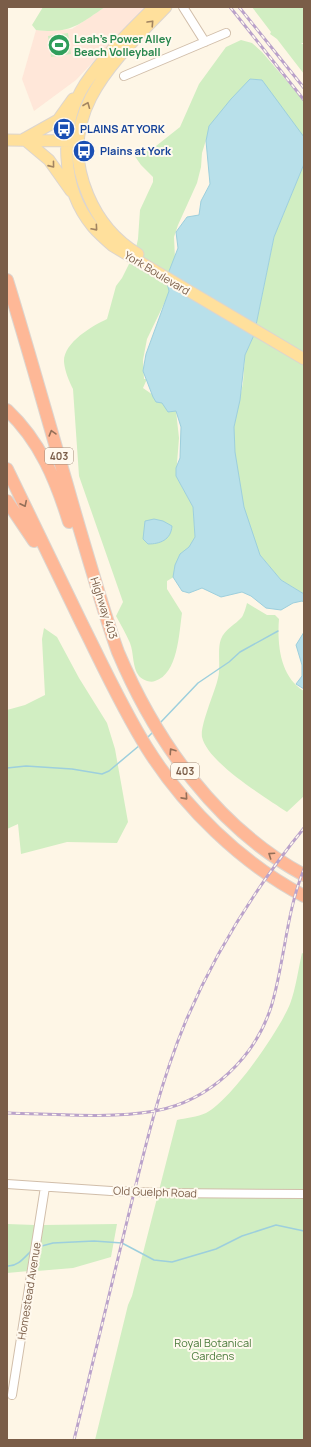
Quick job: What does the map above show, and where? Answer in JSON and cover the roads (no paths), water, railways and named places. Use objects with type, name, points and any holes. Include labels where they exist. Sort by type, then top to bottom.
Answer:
[{"type":"highway","name":"Highway 403","points":[[7,280],[111,631],[131,680],[157,729],[182,767],[211,802],[266,852],[304,875]]},
{"type":"highway","points":[[7,410],[36,444],[56,482],[97,604],[111,631]]},
{"type":"highway","name":"Highway 403","points":[[7,469],[117,695],[147,748],[172,783],[213,828],[261,869],[304,896]]},
{"type":"highway","points":[[7,500],[33,538],[80,631],[117,695]]},
{"type":"main road","points":[[24,139],[58,120],[95,70],[154,7]]},
{"type":"main road","name":"York Boulevard","points":[[129,253],[110,231],[93,206],[84,185],[79,167],[78,141],[82,118],[93,92],[118,57],[166,7]]},
{"type":"main road","name":"York Boulevard","points":[[84,86],[73,112],[67,140],[69,174],[75,194],[93,227],[113,246],[129,253],[291,348],[304,360]]},
{"type":"main road","points":[[24,139],[48,160],[67,187],[75,194]]},
{"type":"main road","points":[[7,140],[24,139],[78,141]]},
{"type":"main road","name":"York Boulevard","points":[[291,348],[304,352]]},
{"type":"street","points":[[183,7],[205,42]]},
{"type":"street","points":[[124,76],[226,33]]},
{"type":"street","name":"Old Guelph Road","points":[[7,1184],[163,1193],[304,1194]]},
{"type":"street","name":"Homestead Avenue","points":[[12,1395],[45,1187]]},
{"type":"water","points":[[250,79],[262,80],[304,137],[304,164],[274,237],[254,335],[245,355],[240,400],[234,427],[235,452],[244,507],[260,555],[281,580],[304,594],[304,602],[293,603],[281,610],[266,608],[251,596],[242,592],[221,597],[202,588],[189,593],[182,591],[173,577],[175,565],[180,554],[189,547],[195,537],[193,507],[176,476],[176,468],[180,458],[181,427],[176,411],[168,412],[162,403],[156,402],[143,371],[146,354],[169,291],[166,279],[178,248],[176,232],[187,217],[199,215],[201,201],[210,184],[206,141],[209,126]]},
{"type":"water","points":[[154,519],[163,521],[172,526],[171,531],[170,535],[161,542],[148,544],[143,539],[145,521]]},
{"type":"water","points":[[304,632],[304,689],[296,684],[302,676],[302,665],[296,645]]},
{"type":"waterway","points":[[160,723],[198,683],[229,662],[240,652],[278,631]]},
{"type":"waterway","points":[[147,738],[154,731]]},
{"type":"waterway","points":[[7,768],[26,766],[72,769],[102,774],[109,771],[140,745]]},
{"type":"waterway","points":[[38,1247],[53,1243],[94,1241],[122,1243],[154,1260],[172,1262],[216,1249],[242,1236],[276,1225],[304,1231]]},
{"type":"waterway","points":[[7,1266],[17,1264],[31,1251]]},
{"type":"railway","points":[[230,7],[304,100]]},
{"type":"railway","points":[[239,7],[304,88]]},
{"type":"railway","points":[[74,1440],[146,1144],[167,1071],[185,1023],[210,971],[238,921],[269,873],[304,828]]},
{"type":"railway","points":[[7,1113],[119,1115],[155,1111],[175,1106],[194,1098],[212,1087],[228,1074],[255,1042],[265,1023],[272,1004],[280,970],[293,902],[304,869]]},
{"type":"place","name":"Leah's Power Alley Beach Volleyball","points":[[59,45]]},
{"type":"place","name":"PLAINS AT YORK","points":[[64,129]]},
{"type":"place","name":"Plains at York","points":[[84,151]]},
{"type":"park label","name":"Royal Botanical Gardens","points":[[213,1349]]}]
